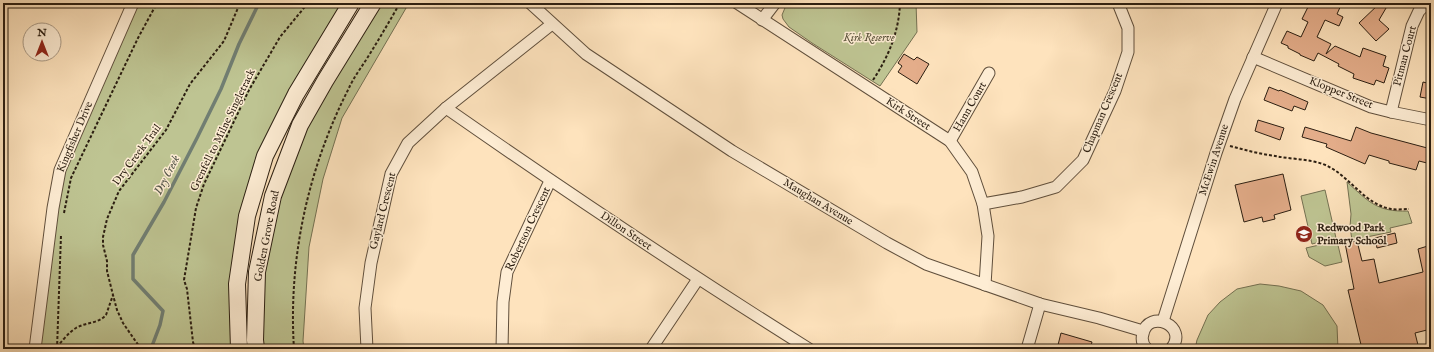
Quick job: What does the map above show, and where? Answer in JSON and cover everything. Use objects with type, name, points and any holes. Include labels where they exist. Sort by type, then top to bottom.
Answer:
[{"type":"main road","name":"Golden Grove Road","points":[[239,349],[237,284],[247,216],[265,156],[296,94],[351,3]]},
{"type":"main road","name":"Golden Grove Road","points":[[256,349],[257,272],[273,196],[300,125],[373,3]]},
{"type":"street","name":"Kingfisher Drive","points":[[35,349],[53,208],[60,170],[133,3]]},
{"type":"street","name":"Maughan Avenue","points":[[530,3],[586,54],[732,151],[887,243],[926,264],[1040,304],[1099,318],[1143,331]]},
{"type":"street","name":"Kirk Street","points":[[737,3],[950,141],[972,172],[983,204],[988,236],[985,285]]},
{"type":"street","points":[[762,20],[775,3]]},
{"type":"street","name":"Chapman Crescent","points":[[983,204],[1022,197],[1056,187],[1083,160],[1115,91],[1128,52],[1128,28],[1118,3]]},
{"type":"street","name":"McEwin Avenue","points":[[1163,321],[1219,144],[1235,99],[1277,3]]},
{"type":"street","name":"Pitman Court","points":[[1391,112],[1412,26],[1418,11],[1427,3]]},
{"type":"street","name":"Gaylard Crescent","points":[[367,349],[365,308],[371,263],[391,174],[408,143],[446,108],[552,24]]},
{"type":"street","name":"Klopper Street","points":[[1253,57],[1371,107],[1431,120]]},
{"type":"street","name":"Hann Court","points":[[950,141],[989,73]]},
{"type":"street","name":"Dillon Street","points":[[446,108],[550,181],[698,279],[809,349]]},
{"type":"street","name":"Robertson Crescent","points":[[502,349],[503,302],[507,272],[550,181]]},
{"type":"street","points":[[651,349],[698,279]]},
{"type":"street","points":[[1027,349],[1040,304]]},
{"type":"street","points":[[1147,349],[1142,342],[1143,331],[1153,322],[1163,321],[1172,327],[1175,332],[1175,343],[1171,349]]},
{"type":"path","points":[[63,219],[71,178],[125,65],[157,3]]},
{"type":"path","name":"Dry Creek Trail","points":[[141,349],[123,323],[112,295],[112,286],[107,271],[107,261],[103,245],[103,237],[107,219],[112,210],[115,199],[146,154],[153,148],[166,130],[190,84],[224,42],[240,3]]},
{"type":"path","name":"Grenfell to Milne Singletrack","points":[[195,349],[187,289],[184,280],[196,208],[204,184],[250,90],[280,37],[308,3]]},
{"type":"path","points":[[294,349],[292,327],[297,256],[306,202],[324,145],[349,88],[400,3]]},
{"type":"path","points":[[868,88],[881,68],[892,46],[899,23],[900,3]]},
{"type":"path","points":[[1219,144],[1265,155],[1322,164],[1335,170],[1351,182],[1366,197],[1379,205],[1392,209],[1409,209]]},
{"type":"path","points":[[57,348],[62,233]]},
{"type":"path","points":[[57,348],[74,328],[99,321],[104,318],[112,295]]},
{"type":"green space","points":[[133,3],[351,3],[296,94],[247,216],[239,349],[40,349],[60,170]]},
{"type":"green space","points":[[378,3],[409,3],[342,118],[323,179],[309,247],[303,341],[304,349],[263,349],[263,268],[277,198],[304,128]]},
{"type":"green space","name":"Kirk Reserve","points":[[787,3],[916,3],[917,32],[880,86],[789,27],[782,15]]},
{"type":"green space","points":[[1347,182],[1361,195],[1381,208],[1397,211],[1408,211],[1412,223],[1390,228],[1391,232],[1352,240],[1350,227],[1351,214]]},
{"type":"green space","points":[[1325,190],[1336,238],[1312,244],[1301,196]]},
{"type":"green space","points":[[1337,241],[1342,262],[1325,266],[1309,257],[1306,248]]},
{"type":"green space","points":[[1260,284],[1279,286],[1301,291],[1323,305],[1337,326],[1338,349],[1195,349],[1197,340],[1208,315],[1220,302],[1237,289]]},
{"type":"building","points":[[1310,3],[1342,3],[1337,14],[1343,17],[1339,26],[1325,20],[1317,37],[1331,44],[1326,54],[1335,46],[1360,57],[1363,48],[1386,56],[1383,66],[1389,68],[1384,83],[1376,80],[1374,85],[1353,78],[1354,74],[1318,53],[1314,61],[1300,55],[1288,48],[1288,46],[1281,43],[1287,31],[1301,37],[1308,22],[1302,19]]},
{"type":"building","points":[[1380,3],[1389,3],[1379,20],[1389,29],[1376,41],[1359,23]]},
{"type":"building","points":[[904,54],[914,60],[917,57],[929,64],[917,84],[898,72],[902,66],[898,63]]},
{"type":"building","points":[[1423,82],[1431,84],[1431,99],[1420,97]]},
{"type":"building","points":[[1269,87],[1308,102],[1305,110],[1294,106],[1292,111],[1264,100]]},
{"type":"building","points":[[1258,120],[1284,128],[1280,140],[1255,131]]},
{"type":"building","points":[[1305,127],[1351,141],[1356,127],[1371,133],[1431,149],[1431,164],[1419,161],[1416,170],[1389,163],[1389,161],[1369,155],[1365,164],[1326,147],[1327,144],[1302,137]]},
{"type":"building","points":[[1283,174],[1291,210],[1274,215],[1275,219],[1263,222],[1262,217],[1244,222],[1235,185]]},
{"type":"building","points":[[1395,233],[1397,243],[1377,248],[1375,238]]},
{"type":"building","points":[[1357,241],[1362,261],[1374,259],[1379,283],[1423,272],[1418,249],[1431,245],[1431,329],[1415,333],[1419,349],[1362,349],[1348,290],[1354,289],[1345,243]]},
{"type":"building","points":[[1061,333],[1092,342],[1090,349],[1057,349]]},
{"type":"waterway","name":"Dry Creek","points":[[154,349],[152,346],[160,325],[163,311],[133,279],[133,255],[164,202],[197,138],[221,89],[239,44],[259,3]]},
{"type":"place","name":"Redwood Park Primary School","points":[[1304,234]]}]
